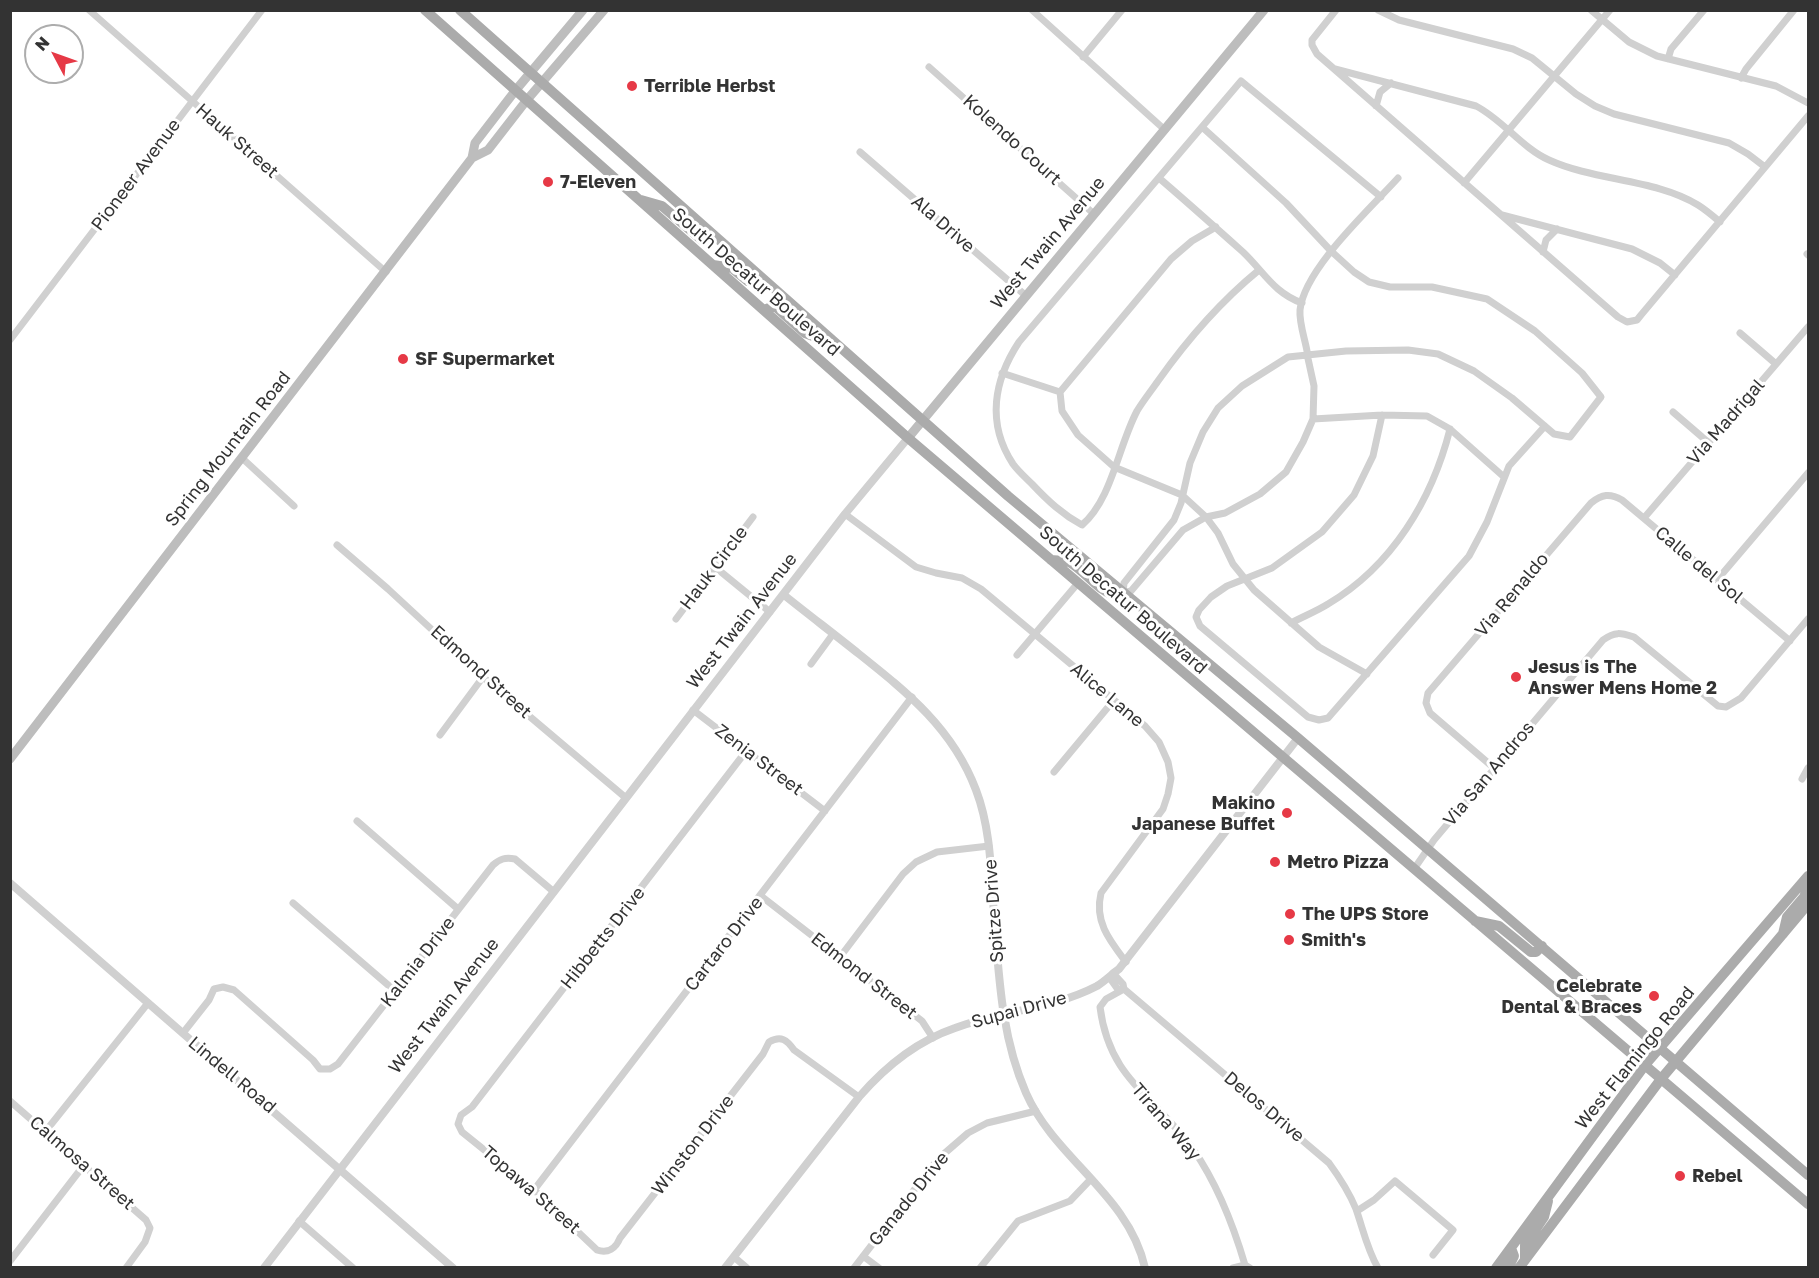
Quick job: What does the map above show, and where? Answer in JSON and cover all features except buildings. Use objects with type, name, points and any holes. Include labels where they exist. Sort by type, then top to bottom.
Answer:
[{"type":"main road","name":"South Decatur Boulevard","points":[[425,10],[908,438],[1809,1204]]},
{"type":"main road","name":"South Decatur Boulevard","points":[[460,10],[922,421],[1123,593],[1298,738],[1809,1175]]},
{"type":"main road","name":"Spring Mountain Road","points":[[10,759],[386,272],[472,158],[475,143],[515,91],[584,10]]},
{"type":"main road","name":"Spring Mountain Road","points":[[472,158],[488,150],[526,100],[604,10]]},
{"type":"main road","name":"West Twain Avenue","points":[[908,438],[1264,10]]},
{"type":"main road","points":[[638,199],[662,206],[702,240],[707,239],[711,234]]},
{"type":"main road","points":[[713,265],[732,268],[748,281],[759,276]]},
{"type":"main road","points":[[764,310],[771,307],[778,309],[805,333],[837,346]]},
{"type":"main road","points":[[1051,560],[1069,562],[1103,591],[1116,596],[1123,593]]},
{"type":"main road","points":[[1783,934],[1787,917],[1804,897],[1809,886],[1808,877]]},
{"type":"main road","name":"West Flamingo Road","points":[[1496,1268],[1645,1065],[1808,877]]},
{"type":"main road","name":"West Flamingo Road","points":[[1522,1263],[1675,1060],[1809,904]]},
{"type":"main road","points":[[1475,921],[1499,926],[1531,952],[1536,952],[1542,946]]},
{"type":"main road","points":[[1522,1263],[1526,1245],[1544,1217],[1549,1195]]},
{"type":"main road","points":[[1508,1268],[1514,1256],[1511,1248]]},
{"type":"street","name":"Hauk Street","points":[[89,10],[386,272]]},
{"type":"street","name":"Pioneer Avenue","points":[[10,340],[262,10]]},
{"type":"street","points":[[1032,10],[1165,130]]},
{"type":"street","points":[[1083,57],[1122,10]]},
{"type":"street","points":[[1336,10],[1316,35],[1312,45],[1317,54],[1618,317],[1627,322],[1637,320],[1809,116]]},
{"type":"street","points":[[1378,10],[1399,20],[1512,48],[1532,58],[1576,94],[1605,111],[1729,143],[1765,167]]},
{"type":"street","points":[[1591,10],[1641,50],[1776,86],[1809,103]]},
{"type":"street","points":[[1464,183],[1610,10]]},
{"type":"street","points":[[1668,59],[1671,49],[1704,10]]},
{"type":"street","points":[[1741,78],[1794,10]]},
{"type":"street","name":"Kolendo Court","points":[[929,67],[1094,214]]},
{"type":"street","points":[[1334,68],[1465,102],[1485,111],[1546,159],[1678,195],[1699,205],[1720,222]]},
{"type":"street","points":[[1259,270],[1228,297],[1193,334],[1137,411],[1103,499],[1093,516],[1082,525],[1063,515],[1014,465],[1006,451],[1000,434],[996,404],[1002,374],[1019,342],[1241,81],[1381,197]]},
{"type":"street","points":[[1377,106],[1380,92],[1391,83]]},
{"type":"street","points":[[1202,127],[1286,203],[1331,252],[1354,272],[1369,282],[1390,287],[1432,287],[1487,299],[1535,331],[1582,373],[1601,398],[1570,437],[1554,434],[1512,398],[1474,371],[1438,354],[1408,350],[1346,351],[1307,354],[1288,357],[1242,386],[1218,408],[1203,432],[1190,463],[1181,503],[1174,520],[1124,583],[1123,593],[1131,591],[1183,530],[1206,517],[1225,513],[1251,498],[1286,472],[1313,418],[1314,386],[1307,354],[1300,311],[1307,286],[1331,252],[1398,178]]},
{"type":"street","name":"Ala Drive","points":[[860,152],[1025,295]]},
{"type":"street","points":[[1159,178],[1216,227],[1287,297],[1302,303]]},
{"type":"street","points":[[1500,214],[1632,249],[1660,263],[1675,276]]},
{"type":"street","points":[[1216,227],[1171,259],[1060,392],[1062,411],[1078,435],[1114,467],[1182,495],[1206,517],[1218,533],[1233,564],[1254,590],[1319,647],[1367,674]]},
{"type":"street","points":[[1543,252],[1546,240],[1557,229]]},
{"type":"street","name":"Via Madrigal","points":[[1644,518],[1809,327]]},
{"type":"street","points":[[1740,333],[1776,364]]},
{"type":"street","points":[[1002,374],[1060,392]]},
{"type":"street","points":[[1673,412],[1709,442]]},
{"type":"street","points":[[1382,416],[1373,456],[1354,495],[1322,532],[1272,568],[1227,586],[1211,597],[1196,617],[1200,626],[1308,717],[1319,720],[1328,718],[1469,556],[1487,522],[1509,466],[1545,426]]},
{"type":"street","points":[[1313,418],[1427,416],[1450,429],[1504,477]]},
{"type":"street","points":[[1291,623],[1329,603],[1354,585],[1381,560],[1407,530],[1424,501],[1443,455],[1450,429]]},
{"type":"street","name":"West Twain Avenue","points":[[264,1268],[845,514],[908,438]]},
{"type":"street","points":[[242,458],[294,506]]},
{"type":"street","points":[[1717,580],[1809,472]]},
{"type":"street","name":"Calle del Sol","points":[[1606,494],[1614,495],[1622,500],[1790,641]]},
{"type":"street","name":"Via Renaldo","points":[[1494,768],[1430,713],[1426,703],[1428,693],[1591,503],[1606,494]]},
{"type":"street","name":"Alice Lane","points":[[845,514],[916,567],[962,578],[981,589],[1145,726],[1159,742],[1168,762],[1171,778],[1163,809],[1101,893],[1099,903],[1100,922],[1108,939],[1126,962]]},
{"type":"street","name":"Hauk Circle","points":[[676,619],[753,517]]},
{"type":"street","name":"Edmond Street","points":[[337,545],[483,677],[626,798]]},
{"type":"street","points":[[715,567],[770,612]]},
{"type":"street","points":[[1017,654],[1078,583]]},
{"type":"street","name":"Spitze Drive","points":[[784,595],[912,697],[935,720],[963,763],[976,790],[989,846],[1003,1015],[1009,1045],[1019,1074],[1036,1111],[1059,1145],[1122,1215],[1134,1237],[1145,1268]]},
{"type":"street","points":[[1790,641],[1809,619]]},
{"type":"street","name":"Via San Andros","points":[[1414,869],[1427,848],[1610,634],[1618,632],[1635,637],[1718,706],[1726,707],[1741,698],[1790,641]]},
{"type":"street","points":[[811,664],[833,634]]},
{"type":"street","points":[[440,735],[483,677]]},
{"type":"street","name":"Cartaro Drive","points":[[534,1190],[912,697]]},
{"type":"street","points":[[1054,772],[1114,700]]},
{"type":"street","name":"Zenia Street","points":[[693,710],[825,811]]},
{"type":"street","name":"Supai Drive","points":[[725,1268],[873,1080],[910,1050],[955,1028],[1074,995],[1097,986],[1126,962],[1298,738]]},
{"type":"street","name":"Hibbetts Drive","points":[[458,1124],[461,1115],[472,1107],[747,750]]},
{"type":"street","points":[[1802,779],[1809,768]]},
{"type":"street","points":[[357,821],[458,909]]},
{"type":"street","points":[[840,957],[903,874],[916,862],[937,852],[989,846]]},
{"type":"street","name":"Kalmia Drive","points":[[183,1033],[209,1000],[214,989],[223,987],[234,990],[313,1060],[320,1069],[330,1070],[338,1064],[499,859],[507,857],[522,862],[554,892]]},
{"type":"street","name":"Lindell Road","points":[[10,883],[453,1268]]},
{"type":"street","name":"Edmond Street","points":[[761,896],[922,1021],[933,1038]]},
{"type":"street","points":[[293,903],[395,991]]},
{"type":"street","name":"Delos Drive","points":[[1111,975],[1123,984],[1122,990],[1329,1163],[1347,1188],[1357,1211],[1368,1248],[1378,1268]]},
{"type":"street","name":"Tirana Way","points":[[1122,990],[1106,999],[1101,1007],[1104,1028],[1114,1056],[1129,1080],[1172,1124],[1207,1170],[1227,1211],[1248,1266]]},
{"type":"street","points":[[45,1132],[148,1003]]},
{"type":"street","name":"Winston Drive","points":[[607,1251],[617,1245],[620,1238],[763,1054],[769,1042],[778,1038],[788,1041],[794,1050],[859,1097]]},
{"type":"street","name":"Calmosa Street","points":[[10,1101],[146,1220],[150,1228],[145,1242],[126,1268]]},
{"type":"street","name":"Ganado Drive","points":[[854,1268],[938,1159],[968,1133],[987,1123],[1036,1111]]},
{"type":"street","name":"Topawa Street","points":[[458,1124],[462,1132],[534,1190],[597,1250],[607,1251]]},
{"type":"street","points":[[10,1261],[84,1165]]},
{"type":"street","points":[[980,1268],[1018,1221],[1070,1201],[1091,1179]]},
{"type":"street","points":[[1357,1211],[1374,1200],[1395,1181],[1453,1230],[1433,1255]]},
{"type":"street","points":[[298,1221],[353,1268]]},
{"type":"street","points":[[863,1256],[879,1268]]},
{"type":"street","points":[[734,1257],[747,1268]]},
{"type":"street","points":[[1233,1268],[1248,1266]]},
{"type":"place","name":"Terrible Herbst","points":[[632,86]]},
{"type":"place","name":"7-Eleven","points":[[548,182]]},
{"type":"place","name":"SF Supermarket","points":[[403,359]]},
{"type":"place","name":"Jesus is The Answer Mens Home 2","points":[[1516,677]]},
{"type":"place","name":"Makino Japanese Buffet","points":[[1287,813]]},
{"type":"place","name":"Metro Pizza","points":[[1275,862]]},
{"type":"place","name":"The UPS Store","points":[[1290,914]]},
{"type":"place","name":"Smith's","points":[[1289,940]]},
{"type":"place","name":"Celebrate Dental & Braces","points":[[1654,996]]},
{"type":"place","name":"Rebel","points":[[1680,1176]]}]
